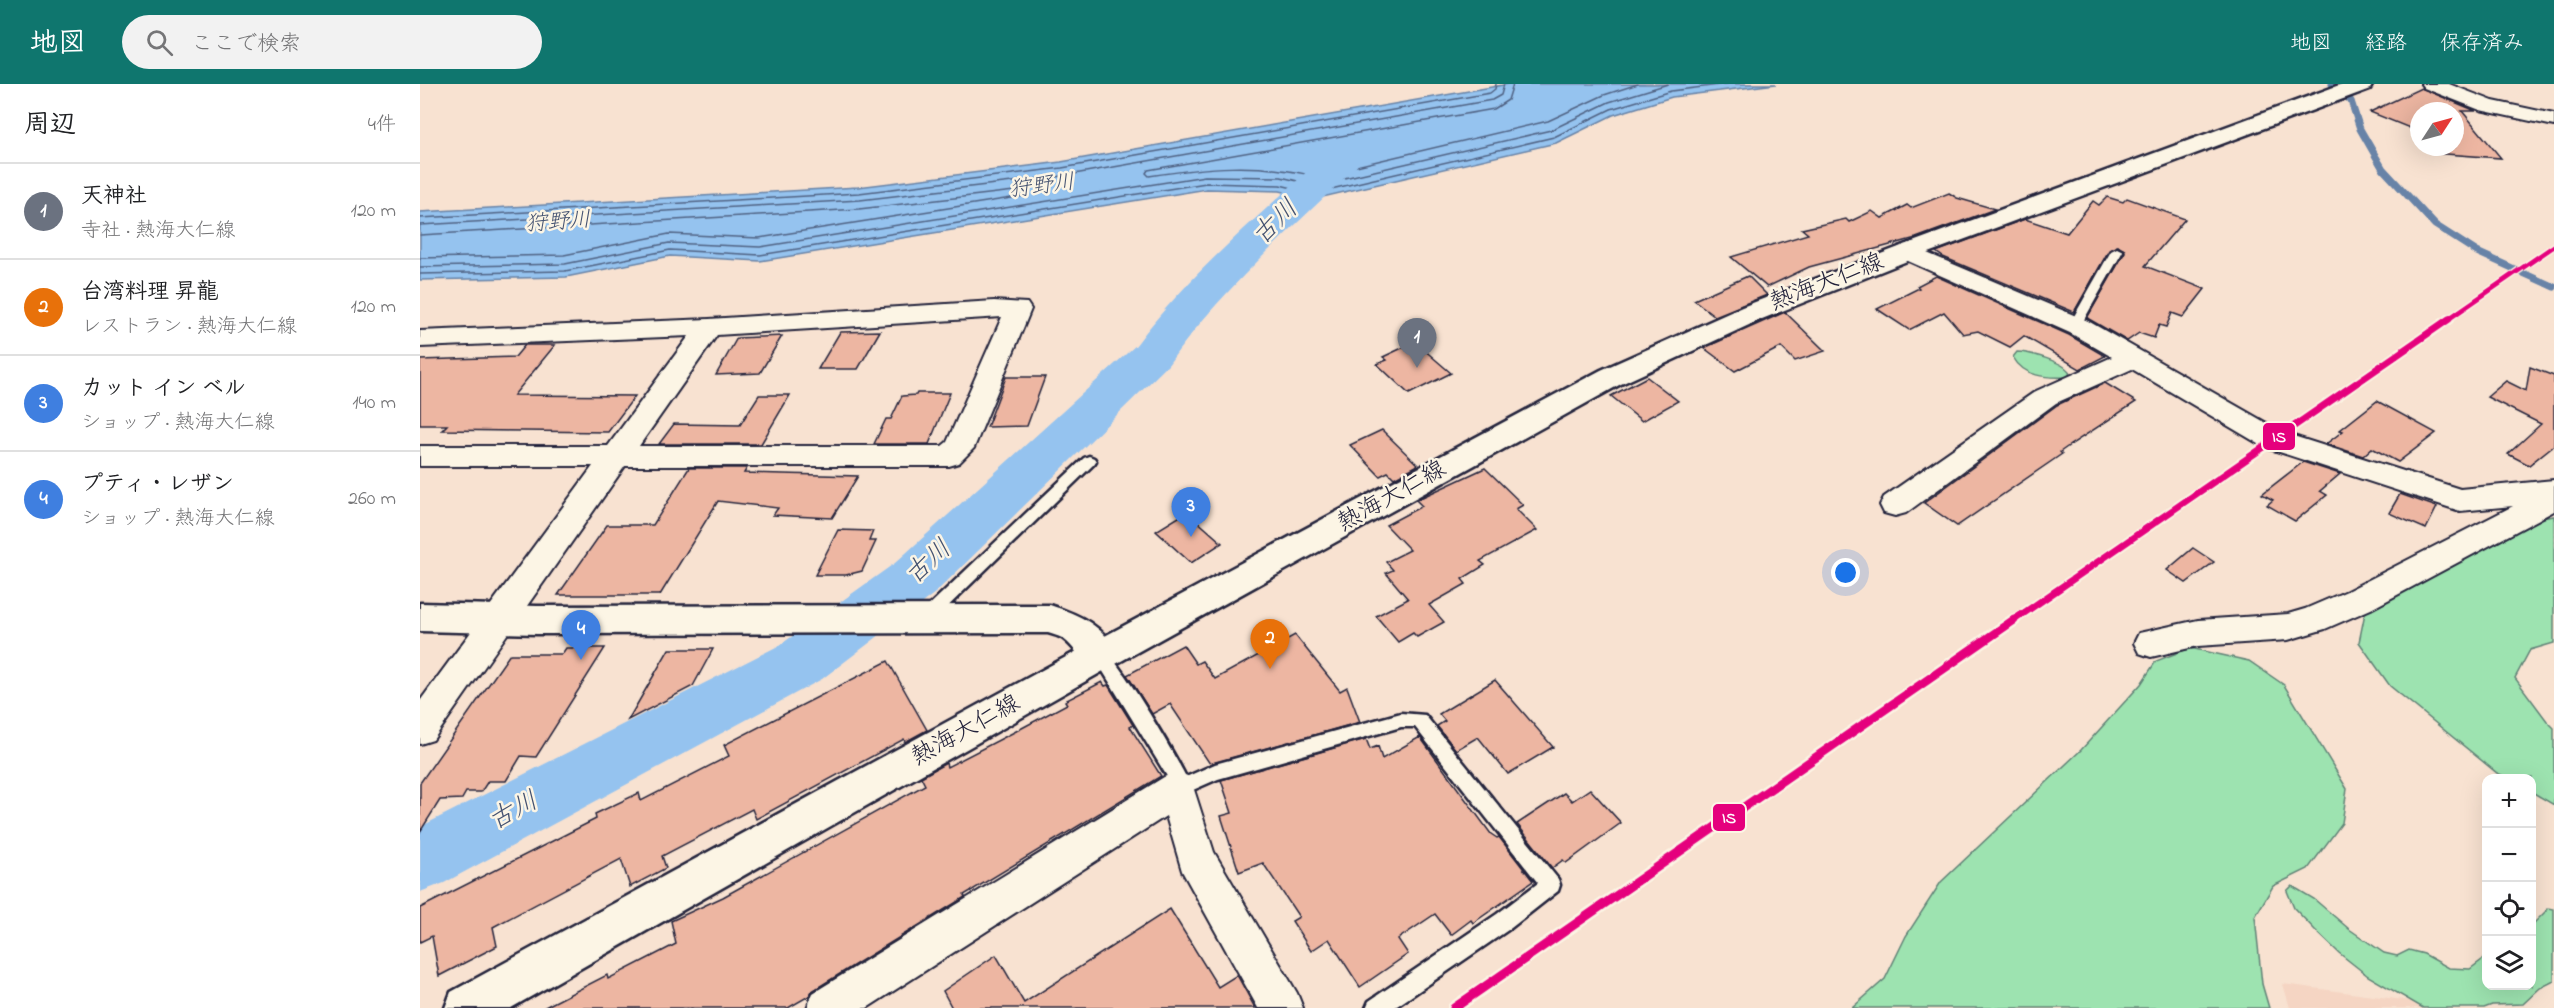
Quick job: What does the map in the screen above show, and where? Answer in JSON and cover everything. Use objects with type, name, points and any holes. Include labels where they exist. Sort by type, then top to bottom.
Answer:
[{"type":"main road","name":"熱海大仁線","points":[[467,1008],[1101,656],[1611,377],[1752,313],[1908,252],[2361,84]]},
{"type":"main road","points":[[420,617],[1050,620],[1074,628],[1101,656]]},
{"type":"street","points":[[2431,84],[2487,106],[2554,120]]},
{"type":"street","points":[[1908,252],[2075,325],[2274,440],[2460,500],[2554,493]]},
{"type":"street","points":[[420,339],[710,327],[1018,309],[959,448],[949,456],[420,456]]},
{"type":"street","points":[[420,729],[710,327]]},
{"type":"street","points":[[1895,505],[2046,397],[2134,358]]},
{"type":"street","points":[[2151,643],[2198,633],[2288,627],[2313,620],[2359,600],[2541,505],[2554,493]]},
{"type":"street","points":[[828,1008],[1177,789],[1196,858],[1282,1008]]},
{"type":"lane","points":[[2075,325],[2117,251]]},
{"type":"lane","points":[[917,619],[1089,461]]},
{"type":"lane","points":[[1101,656],[1115,674],[1177,777],[1177,789],[1226,769],[1401,720],[1419,720],[1551,885],[1504,921],[1376,1008]]},
{"type":"shaded area","points":[[2283,984],[2464,1008],[2290,1008]]},
{"type":"green space","points":[[2017,352],[2054,362],[2070,373],[2067,377],[2036,375],[2018,364],[2013,357]]},
{"type":"green space","points":[[2554,516],[2554,643],[2530,650],[2515,678],[2554,728],[2554,805],[2536,794],[2536,774],[2497,773],[2390,686],[2359,642],[2366,608],[2442,567],[2502,539],[2530,520]]},
{"type":"green space","points":[[2190,648],[2249,661],[2284,685],[2347,789],[2342,823],[2308,869],[2273,886],[2255,917],[2262,984],[2269,1008],[1852,1008],[1885,979],[1906,936],[1941,882],[2081,750],[2141,684],[2156,661]]},
{"type":"green space","points":[[2292,886],[2314,899],[2349,929],[2384,953],[2397,956],[2409,950],[2424,954],[2449,968],[2470,969],[2482,960],[2482,990],[2536,990],[2536,921],[2549,908],[2554,909],[2554,981],[2540,988],[2523,1004],[2492,1005],[2484,1008],[2423,1008],[2368,976],[2339,953],[2294,908],[2287,891]]},
{"type":"water","name":"狩野川","points":[[1509,84],[1776,84],[1672,97],[1613,115],[1556,143],[1314,199],[1280,191],[1207,189],[760,261],[670,256],[566,277],[420,280],[420,212],[858,187],[1061,162]]},
{"type":"building","points":[[2421,88],[2454,102],[2410,102],[2410,128],[2370,112]]},
{"type":"building","points":[[2464,106],[2476,111],[2464,111]]},
{"type":"building","points":[[2464,113],[2501,158],[2464,155]]},
{"type":"building","points":[[1949,193],[1957,198],[1995,209],[1916,238],[1809,267],[1767,287],[1731,257],[1808,234],[1802,229],[1846,219],[1849,222],[1872,211],[1882,218],[1907,205],[1911,208]]},
{"type":"building","points":[[2107,197],[2123,202],[2127,198],[2185,219],[2145,266],[2205,289],[2183,317],[2172,313],[2166,327],[2159,325],[2154,338],[2139,333],[2127,341],[2087,318],[2125,252],[2118,246],[2109,250],[2074,312],[1936,252],[2025,219],[2067,233],[2093,201],[2099,205]]},
{"type":"building","points":[[1748,276],[1767,295],[1715,316],[1694,300]]},
{"type":"building","points":[[1936,276],[2069,335],[2105,356],[2080,369],[2024,336],[2010,347],[1978,331],[1963,334],[1944,312],[1909,330],[1877,309],[1919,288],[1917,286]]},
{"type":"building","points":[[1785,312],[1825,351],[1795,361],[1781,347],[1735,371],[1704,348]]},
{"type":"building","points":[[880,331],[858,369],[818,369],[840,332]]},
{"type":"building","points":[[782,336],[760,373],[716,375],[737,338]]},
{"type":"building","points":[[1415,342],[1451,373],[1409,394],[1377,364],[1387,360],[1383,357]]},
{"type":"building","points":[[525,345],[555,345],[514,395],[635,396],[608,432],[442,430],[447,425],[420,425],[420,360],[515,357]]},
{"type":"building","points":[[2530,367],[2554,376],[2554,445],[2529,465],[2508,454],[2541,424],[2487,397],[2506,381],[2526,391]]},
{"type":"building","points":[[1006,377],[1045,377],[1027,426],[987,427]]},
{"type":"building","points":[[1647,377],[1678,401],[1642,421],[1611,396]]},
{"type":"building","points":[[2105,383],[2136,402],[2070,445],[2060,452],[2062,454],[1957,526],[1924,503],[2057,405]]},
{"type":"building","points":[[917,393],[950,393],[929,444],[874,444],[886,419],[891,419],[902,396]]},
{"type":"building","points":[[759,395],[790,395],[761,444],[659,444],[674,424],[740,425]]},
{"type":"building","points":[[2377,401],[2436,433],[2398,462],[2372,448],[2363,456],[2326,444]]},
{"type":"building","points":[[1382,430],[1418,465],[1394,478],[1388,472],[1380,476],[1350,445]]},
{"type":"building","points":[[2303,462],[2340,474],[2320,491],[2327,495],[2295,521],[2267,505],[2273,500],[2262,494]]},
{"type":"building","points":[[689,468],[747,468],[744,473],[858,476],[832,518],[773,515],[778,508],[718,501],[660,595],[558,595],[607,525],[653,525]]},
{"type":"building","points":[[1485,468],[1523,505],[1516,509],[1537,530],[1480,561],[1485,565],[1462,579],[1466,584],[1429,605],[1444,622],[1417,637],[1413,633],[1398,642],[1376,616],[1408,599],[1386,573],[1393,570],[1386,562],[1410,550],[1386,525],[1422,506],[1416,500]]},
{"type":"building","points":[[2400,494],[2437,507],[2426,529],[2389,513]]},
{"type":"building","points":[[1187,512],[1222,543],[1191,563],[1156,531]]},
{"type":"building","points":[[838,530],[873,531],[869,541],[876,541],[862,571],[846,575],[815,575]]},
{"type":"building","points":[[2193,548],[2214,562],[2186,583],[2167,570]]},
{"type":"building","points":[[1295,635],[1340,691],[1347,687],[1360,722],[1210,764],[1170,704],[1152,714],[1127,675],[1183,645],[1196,664],[1202,661],[1215,679]]},
{"type":"building","points":[[566,648],[605,648],[536,757],[521,756],[506,781],[488,781],[481,792],[466,792],[462,799],[440,800],[420,832],[420,783],[510,654],[562,654]]},
{"type":"building","points":[[669,649],[713,649],[693,686],[628,720]]},
{"type":"building","points":[[888,661],[927,730],[905,742],[904,739],[756,819],[752,809],[662,856],[666,868],[630,887],[621,859],[493,927],[497,946],[439,976],[432,936],[420,942],[420,908],[596,819],[595,814],[639,793],[641,801],[729,756],[724,745]]},
{"type":"building","points":[[1495,680],[1553,747],[1508,774],[1478,737],[1456,750],[1437,726],[1445,721],[1439,714]]},
{"type":"building","points":[[1102,682],[1105,686],[1108,685],[1133,725],[1130,727],[1161,776],[964,895],[965,897],[812,991],[809,996],[788,1008],[543,1008],[607,975],[608,979],[676,944],[671,921],[723,897],[925,785],[921,777],[946,763],[947,767],[1067,704],[1065,701]]},
{"type":"building","points":[[1420,737],[1491,834],[1499,837],[1533,881],[1473,923],[1471,920],[1451,935],[1435,914],[1398,939],[1408,954],[1360,987],[1329,939],[1311,951],[1292,921],[1299,917],[1263,863],[1239,872],[1221,816],[1232,813],[1221,780],[1366,739],[1370,749],[1378,746],[1382,759]]},
{"type":"building","points":[[1590,789],[1621,823],[1566,863],[1563,860],[1552,868],[1517,824],[1564,793],[1572,801]]},
{"type":"building","points":[[1170,909],[1218,987],[1237,975],[1255,1008],[952,1008],[943,991],[996,955],[1024,1003]]},
{"type":"waterway","points":[[2332,84],[2351,101],[2360,129],[2383,169],[2435,225],[2477,252],[2554,287]]},
{"type":"waterway","name":"古川","points":[[420,861],[801,662],[915,578],[1152,355],[1176,322],[1206,291],[1352,150]]},
{"type":"transit line","name":"IS","points":[[1454,1008],[2554,246]]},
{"type":"place","name":"天神社","points":[[1417,368]]},
{"type":"place","name":"カット イン ベル","points":[[1191,537]]},
{"type":"place","name":"プティ・レザン","points":[[581,660]]},
{"type":"place","name":"台湾料理 昇龍","points":[[1270,669]]}]
